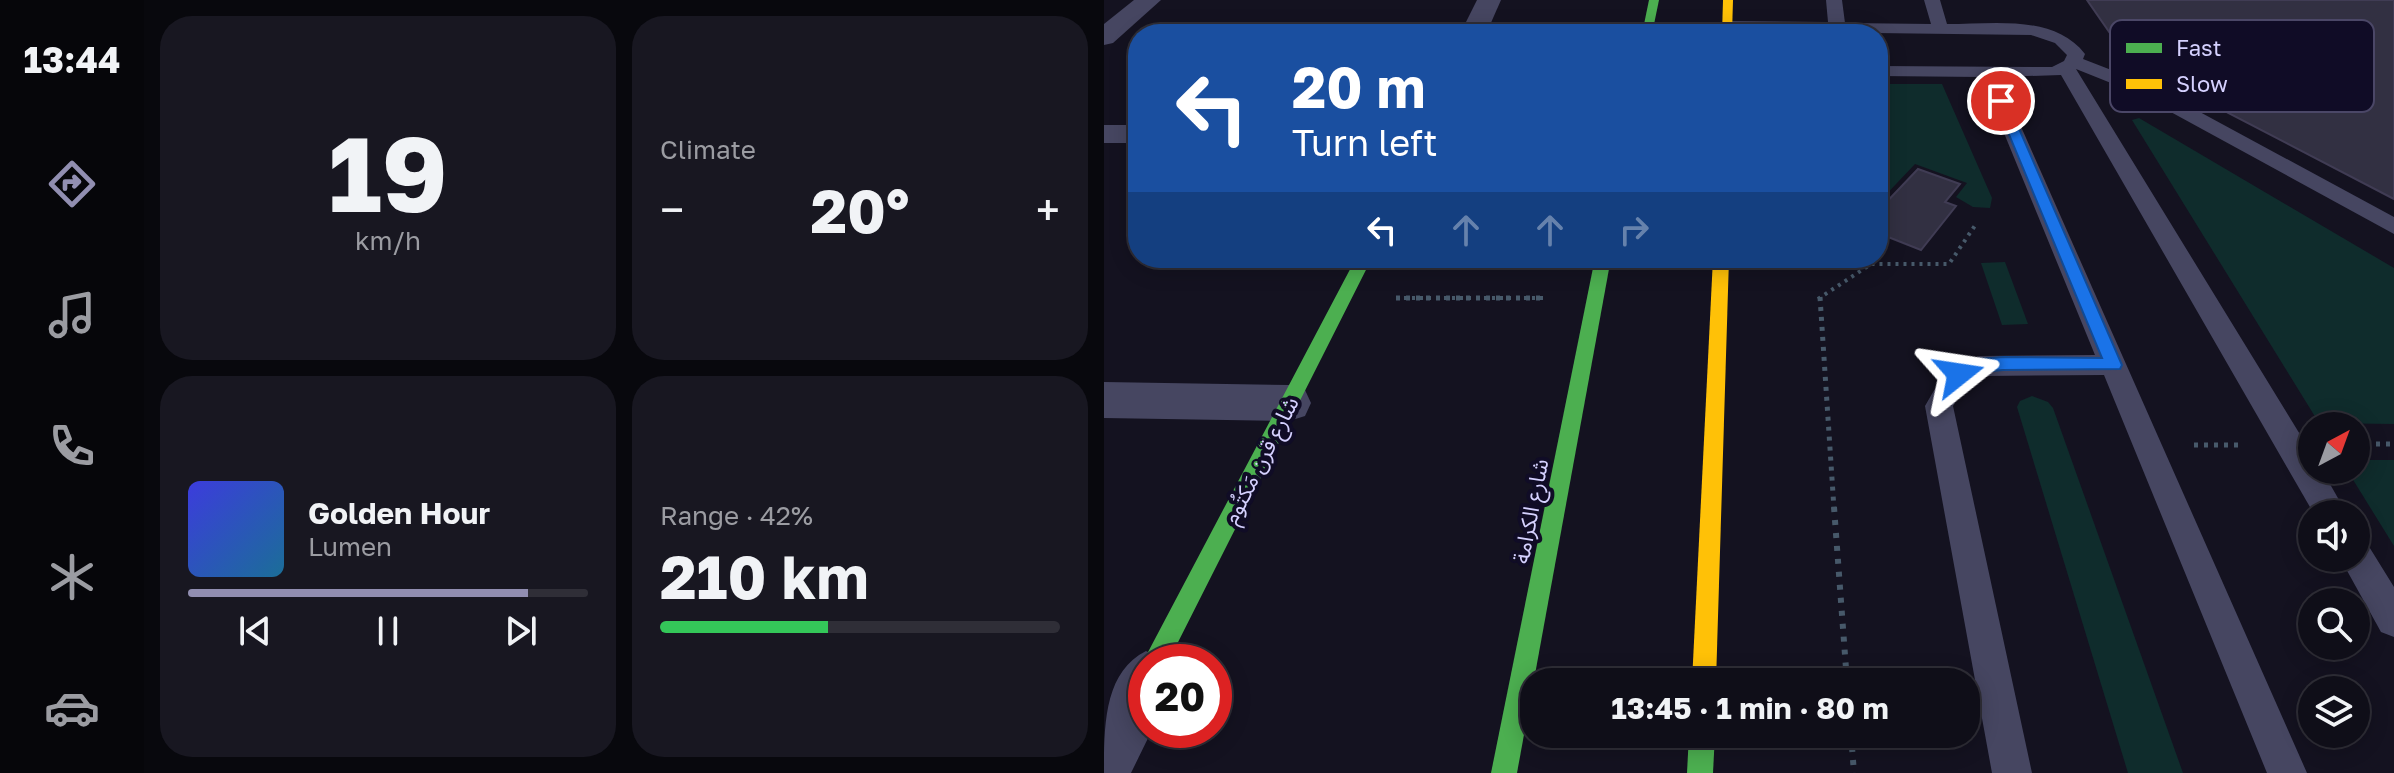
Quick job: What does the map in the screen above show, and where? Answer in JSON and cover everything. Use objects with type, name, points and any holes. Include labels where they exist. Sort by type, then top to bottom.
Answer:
[{"type":"main road","points":[[1649,24],[1654,0]]},
{"type":"main road","points":[[1727,24],[1728,0]]},
{"type":"main road","name":"شارع قرن مَكتُوم","points":[[1164,644],[1359,268]]},
{"type":"main road","name":"شارع الكرامة","points":[[1504,773],[1601,268]]},
{"type":"main road","points":[[1705,668],[1721,268]]},
{"type":"main road","points":[[1700,773],[1701,748]]},
{"type":"street","points":[[1104,37],[1149,0]]},
{"type":"street","points":[[1478,24],[1489,0]]},
{"type":"street","points":[[1104,134],[1128,134]]},
{"type":"street","points":[[1104,400],[1289,403]]},
{"type":"street","points":[[1104,761],[1128,715]]},
{"type":"lane","points":[[1834,0],[1837,24]]},
{"type":"lane","points":[[1932,0],[1940,27]]},
{"type":"lane","points":[[1888,27],[2032,30],[2071,46],[2076,54],[2070,65]]},
{"type":"lane","points":[[2070,65],[2323,500]]},
{"type":"lane","points":[[1888,71],[2037,73],[2070,65],[2110,78]]},
{"type":"lane","points":[[1988,72],[2287,773]]},
{"type":"lane","points":[[2185,112],[2394,227]]},
{"type":"lane","points":[[2012,773],[1939,406],[1946,388],[1959,374],[1979,366],[2114,365]]},
{"type":"lane","points":[[2366,572],[2394,620]]},
{"type":"path","points":[[1888,264],[1949,264],[1976,224]]},
{"type":"path","points":[[1846,668],[1818,298],[1865,268]]},
{"type":"path","points":[[1343,299],[1595,297]]},
{"type":"path","points":[[2149,446],[2290,444]]},
{"type":"path","points":[[2370,444],[2394,444]]},
{"type":"path","points":[[1852,748],[1854,773]]},
{"type":"green space","points":[[1888,84],[1942,84],[1992,198],[1990,208],[1973,207],[1956,197],[1967,183],[1915,164],[1888,192]]},
{"type":"green space","points":[[2139,118],[2394,268],[2394,424],[2370,424],[2370,412],[2312,412],[2132,120]]},
{"type":"green space","points":[[2005,262],[2028,324],[2002,325],[1981,263]]},
{"type":"green space","points":[[2032,396],[2048,402],[2053,408],[2183,773],[2128,773],[2017,407],[2020,401]]},
{"type":"green space","points":[[2370,460],[2394,460],[2394,546],[2370,507],[2370,500],[2366,500],[2356,484],[2370,484]]},
{"type":"building","points":[[2087,0],[2394,0],[2394,199],[2226,112],[2374,112],[2374,20],[2110,20],[2110,33]]},
{"type":"building","points":[[1918,169],[1960,184],[1945,202],[1956,206],[1921,250],[1888,237],[1888,200]]},
{"type":"traffic: fast","points":[[1649,24],[1654,0]]},
{"type":"traffic: fast","points":[[1164,644],[1359,268]]},
{"type":"traffic: fast","points":[[1504,773],[1601,268]]},
{"type":"traffic: fast","points":[[1700,773],[1701,748]]},
{"type":"traffic: slow","points":[[1727,24],[1728,0]]},
{"type":"traffic: slow","points":[[1705,668],[1721,268]]},
{"type":"route","points":[[1959,374],[1979,366],[2003,363],[2114,365],[2001,101]]}]
